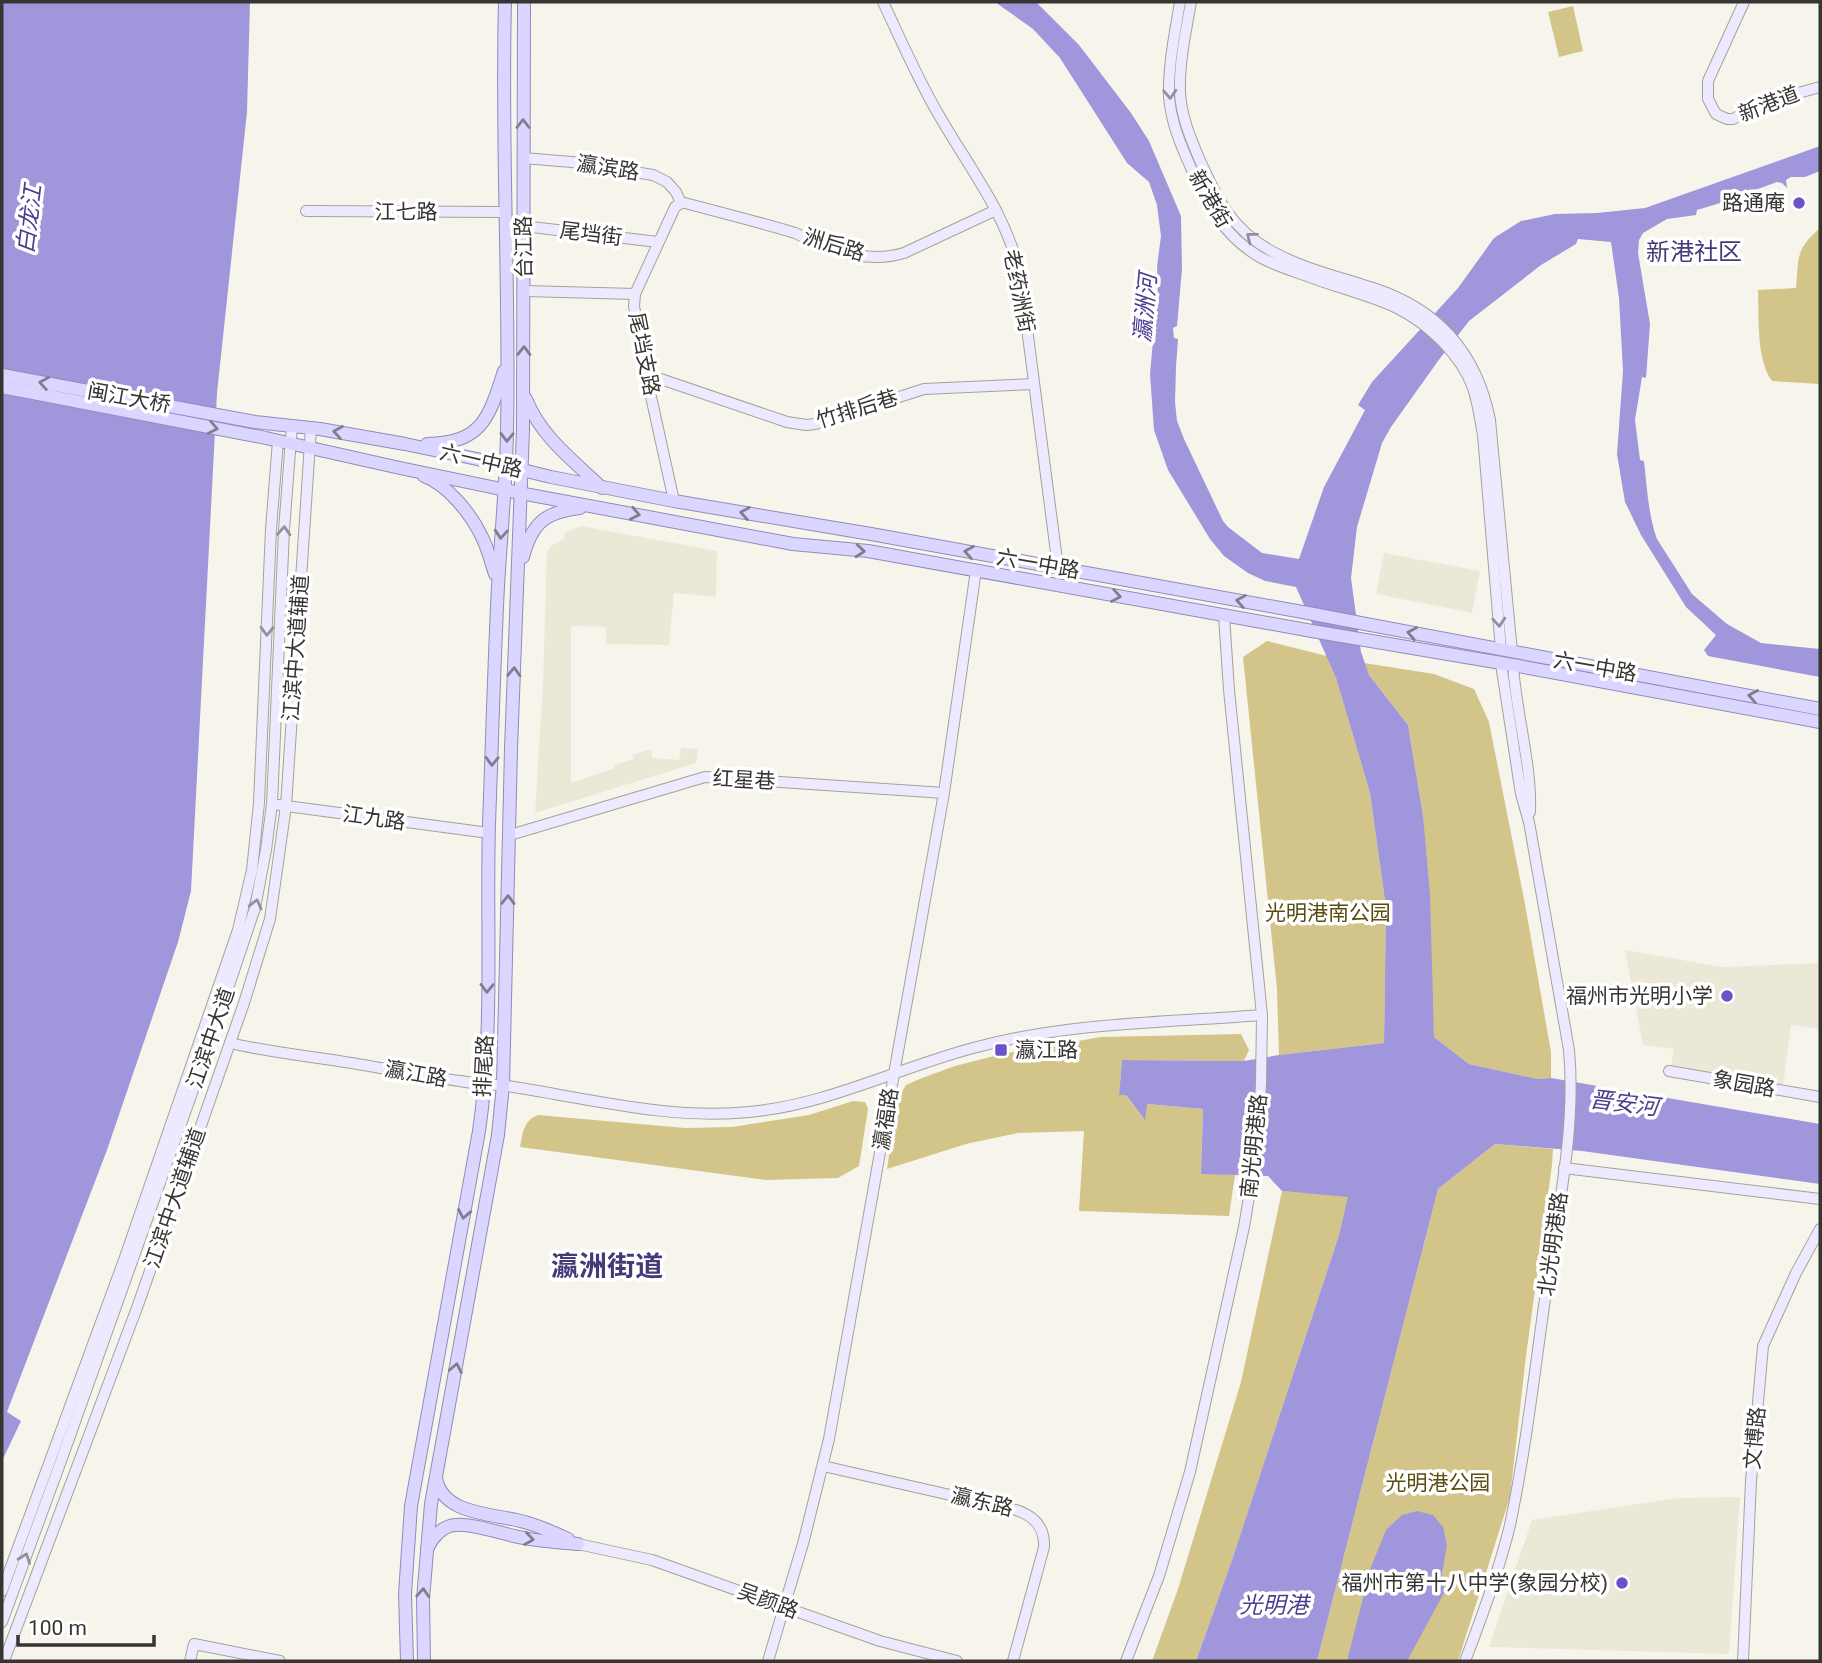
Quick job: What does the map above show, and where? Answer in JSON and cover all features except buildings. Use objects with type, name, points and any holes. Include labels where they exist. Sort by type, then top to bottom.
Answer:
[{"type":"main road","name":"台江路","points":[[505,2],[508,358],[506,466]]},
{"type":"main road","name":"台江路","points":[[520,493],[525,291],[524,2]]},
{"type":"main road","points":[[405,444],[441,444],[467,436],[480,427],[491,409],[508,358]]},
{"type":"main road","name":"闽江大桥","points":[[2,375],[256,422]]},
{"type":"main road","points":[[524,383],[525,396],[531,411],[545,431],[557,447],[602,488]]},
{"type":"main road","name":"闽江大桥","points":[[2,387],[284,442]]},
{"type":"main road","name":"六一中路","points":[[256,422],[405,444],[602,488],[1371,625],[1507,658],[1820,722]]},
{"type":"main road","name":"六一中路","points":[[284,442],[520,493],[793,544],[868,551],[1377,642],[1507,658],[1820,709]]},
{"type":"main road","name":"排尾路","points":[[407,1661],[405,1594],[410,1517],[479,1130],[484,1084],[489,833],[498,587],[506,466]]},
{"type":"main road","points":[[400,468],[432,479],[467,513],[482,537],[498,587]]},
{"type":"main road","name":"排尾路","points":[[424,1661],[423,1599],[435,1476],[494,1162],[503,1085],[520,493]]},
{"type":"main road","points":[[517,589],[527,542],[540,523],[558,512],[596,507]]},
{"type":"main road","points":[[435,1476],[440,1492],[449,1501],[468,1510],[529,1523],[578,1544]]},
{"type":"main road","points":[[486,1530],[478,1522],[484,1515],[490,1515]]},
{"type":"main road","points":[[426,1553],[434,1538],[448,1527],[466,1525],[529,1539],[578,1544]]},
{"type":"street","name":"老药洲街","points":[[883,2],[931,101],[996,210],[1009,237],[1020,274],[1058,568]]},
{"type":"street","name":"新港街","points":[[1180,2],[1170,74],[1172,113],[1185,156],[1219,222],[1243,246],[1270,262],[1421,317]]},
{"type":"street","name":"新港街","points":[[1191,2],[1181,67],[1181,103],[1192,140],[1214,193],[1227,214],[1246,233],[1273,252],[1393,295],[1421,317]]},
{"type":"street","name":"新港道","points":[[1745,2],[1708,81],[1708,99],[1716,114],[1734,119],[1780,97],[1820,87]]},
{"type":"street","name":"瀛滨路","points":[[523,158],[572,162],[653,175],[667,182],[681,203]]},
{"type":"street","name":"洲后路","points":[[681,203],[796,234],[829,248],[871,257],[904,253],[996,210]]},
{"type":"street","name":"尾垱支路","points":[[674,501],[634,312],[635,295],[672,212],[681,203]]},
{"type":"street","name":"江七路","points":[[306,211],[505,212]]},
{"type":"street","name":"尾垱街","points":[[523,226],[658,242]]},
{"type":"street","points":[[525,291],[635,295]]},
{"type":"street","points":[[1421,317],[1439,340],[1463,360],[1480,382],[1490,420],[1507,658]]},
{"type":"street","name":"竹排后巷","points":[[646,374],[787,422],[806,425],[924,389],[1034,384]]},
{"type":"street","name":"江滨中大道","points":[[2,1591],[124,1260],[237,930],[252,870],[259,803],[271,529],[284,442],[292,426]]},
{"type":"street","name":"江滨中大道辅道","points":[[4,1661],[138,1305],[256,968],[270,919],[286,806],[315,448],[310,428]]},
{"type":"street","name":"江滨中大道","points":[[2,1622],[208,1048],[251,920],[262,874],[272,804],[284,544],[284,442]]},
{"type":"street","name":"瀛福路","points":[[768,1661],[823,1466],[944,793],[976,570]]},
{"type":"street","name":"南光明港路","points":[[1126,1661],[1159,1576],[1181,1504],[1244,1227],[1259,1125],[1262,1015],[1224,615]]},
{"type":"street","name":"北光明港路","points":[[1465,1661],[1501,1559],[1514,1502],[1566,1153],[1571,1074],[1554,958],[1529,822],[1531,792],[1507,658]]},
{"type":"street","name":"红星巷","points":[[510,835],[705,777],[944,793]]},
{"type":"street","name":"江九路","points":[[259,803],[489,833]]},
{"type":"street","name":"瀛江路","points":[[230,1043],[461,1082],[503,1085],[658,1110],[725,1114],[763,1110],[830,1095],[971,1048],[1056,1030],[1104,1024],[1262,1015]]},
{"type":"street","name":"象园路","points":[[1669,1071],[1820,1097]]},
{"type":"street","points":[[1564,1168],[1820,1199]]},
{"type":"street","name":"文博路","points":[[1743,1661],[1751,1481],[1763,1346],[1820,1229]]},
{"type":"street","name":"瀛东路","points":[[823,1466],[1016,1510],[1040,1524],[1044,1547],[1013,1661]]},
{"type":"street","name":"吴颜路","points":[[578,1544],[652,1560],[880,1641],[957,1661]]},
{"type":"street","points":[[190,1661],[194,1644],[280,1661]]},
{"type":"shaded area","points":[[581,526],[717,551],[716,597],[674,593],[669,645],[606,644],[606,627],[571,626],[571,783],[615,768],[614,765],[634,759],[632,755],[651,749],[652,758],[679,760],[681,748],[698,749],[696,763],[535,813],[547,551],[552,545],[565,539],[564,534],[568,531]]},
{"type":"shaded area","points":[[1384,553],[1480,571],[1472,613],[1376,594]]},
{"type":"shaded area","name":"福州市光明小学","points":[[1625,950],[1722,967],[1820,963],[1820,1029],[1791,1025],[1783,1086],[1670,1073],[1674,1049],[1643,1045]]},
{"type":"shaded area","name":"福州市第十八中学(象园分校)","points":[[1740,1497],[1729,1654],[1489,1647],[1532,1520],[1677,1498]]},
{"type":"green space","points":[[1573,6],[1583,51],[1559,57],[1548,12]]},
{"type":"green space","points":[[1820,228],[1820,384],[1772,381],[1761,349],[1758,290],[1796,288],[1802,248]]},
{"type":"green space","name":"光明港南公园","points":[[1267,641],[1327,656],[1370,793],[1386,908],[1384,1043],[1279,1055],[1277,989],[1243,657]]},
{"type":"green space","points":[[1364,663],[1434,674],[1474,689],[1489,722],[1551,1052],[1551,1078],[1538,1079],[1469,1064],[1434,1037],[1423,815],[1408,725],[1369,675]]},
{"type":"green space","points":[[1241,1034],[1249,1050],[1244,1061],[1122,1060],[1119,1095],[1126,1095],[1144,1119],[1146,1104],[1203,1109],[1201,1173],[1235,1175],[1229,1216],[1079,1211],[1084,1131],[1018,1133],[966,1144],[887,1169],[897,1100],[906,1085],[922,1078],[1002,1054],[1101,1037]]},
{"type":"green space","points":[[853,1101],[865,1102],[868,1109],[859,1166],[838,1178],[766,1180],[520,1147],[527,1124],[538,1115],[685,1128],[732,1127],[809,1115]]},
{"type":"green space","name":"光明港公园","points":[[1495,1144],[1553,1149],[1552,1165],[1510,1497],[1458,1661],[1317,1661],[1438,1189]]},
{"type":"green space","points":[[1282,1191],[1349,1196],[1339,1235],[1196,1661],[1152,1661],[1178,1589],[1241,1382]]},
{"type":"water","name":"白龙江","points":[[2,2],[250,2],[247,112],[217,393],[191,891],[178,942],[107,1150],[7,1412],[21,1421],[2,1461]]},
{"type":"water","points":[[995,2],[1036,2],[1079,45],[1149,141],[1181,216],[1182,269],[1177,326],[1173,328],[1174,338],[1178,339],[1175,402],[1177,421],[1223,521],[1262,553],[1299,559],[1324,487],[1365,410],[1358,405],[1372,382],[1458,288],[1494,238],[1521,221],[1555,214],[1645,208],[1820,146],[1820,171],[1805,177],[1791,177],[1786,180],[1787,188],[1777,182],[1697,210],[1696,215],[1667,219],[1643,233],[1639,240],[1638,253],[1650,324],[1646,378],[1642,377],[1635,420],[1654,530],[1692,594],[1727,624],[1761,643],[1820,649],[1820,677],[1708,656],[1704,650],[1716,635],[1686,607],[1641,535],[1625,502],[1617,454],[1623,371],[1619,298],[1611,242],[1578,239],[1576,244],[1541,265],[1469,321],[1438,361],[1382,443],[1357,527],[1351,578],[1361,652],[1369,675],[1408,725],[1423,815],[1430,896],[1434,1037],[1469,1064],[1538,1079],[1551,1078],[1820,1124],[1820,1184],[1582,1151],[1495,1144],[1438,1189],[1317,1661],[1196,1661],[1339,1235],[1348,1197],[1282,1191],[1268,1176],[1201,1174],[1203,1109],[1147,1104],[1145,1120],[1126,1095],[1119,1095],[1122,1060],[1244,1061],[1384,1043],[1386,908],[1370,793],[1336,678],[1296,587],[1265,581],[1224,556],[1210,539],[1168,470],[1154,430],[1150,374],[1161,236],[1157,205],[1149,182],[1127,163],[1060,58],[1033,29]]},
{"type":"water","points":[[1417,1511],[1433,1515],[1443,1527],[1447,1545],[1441,1579],[1445,1591],[1407,1661],[1347,1661],[1371,1567],[1386,1530],[1402,1515]]},
{"type":"place","name":"路通庵","points":[[1799,203]]},
{"type":"place","name":"福州市光明小学","points":[[1727,996]]},
{"type":"place","name":"瀛江路","points":[[1001,1050]]},
{"type":"place","name":"福州市第十八中学(象园分校)","points":[[1622,1583]]},
{"type":"district","name":"新港社区","points":[[1694,252]]},
{"type":"district","name":"瀛洲街道","points":[[607,1266]]},
{"type":"water label","name":"瀛洲河","points":[[1145,308]]},
{"type":"water label","name":"晋安河","points":[[1624,1103]]},
{"type":"water label","name":"光明港","points":[[1274,1605]]}]
